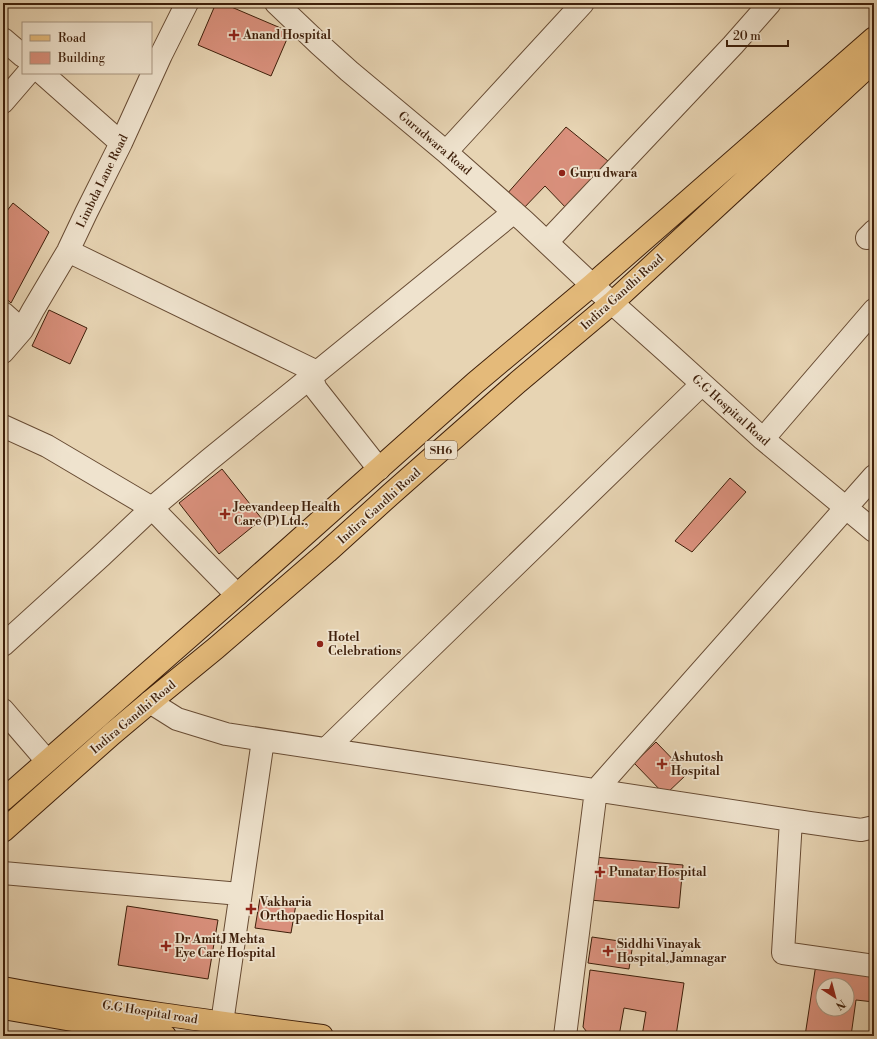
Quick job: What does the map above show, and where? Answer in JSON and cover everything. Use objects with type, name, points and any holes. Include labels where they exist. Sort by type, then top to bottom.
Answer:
[{"type":"main road","name":"Indira Gandhi Road","points":[[3,800],[237,595],[475,383],[592,285],[874,38]]},
{"type":"main road","name":"Indira Gandhi Road","points":[[3,831],[112,734],[216,648],[327,552],[518,382],[612,303],[874,61]]},
{"type":"main road","name":"G.G Hospital road","points":[[3,988],[55,998],[222,1023],[275,1033],[322,1036]]},
{"type":"main road","name":"G.G Hospital road","points":[[3,1008],[165,1036]]},
{"type":"street","name":"Limbda Lane Road","points":[[3,352],[22,330],[68,251],[187,3]]},
{"type":"street","points":[[446,152],[583,3]]},
{"type":"street","points":[[547,242],[770,3]]},
{"type":"street","name":"Gurudwara Road","points":[[281,5],[319,44],[514,212],[592,285]]},
{"type":"street","points":[[3,39],[22,55]]},
{"type":"street","points":[[3,102],[27,74]]},
{"type":"street","points":[[43,74],[121,142]]},
{"type":"street","points":[[3,645],[152,508],[514,212]]},
{"type":"street","points":[[68,251],[314,375]]},
{"type":"street","name":"G.G Hospital Road","points":[[592,285],[763,439],[874,531]]},
{"type":"street","points":[[763,439],[874,310]]},
{"type":"street","points":[[3,313],[22,330]]},
{"type":"street","points":[[314,375],[316,389],[379,469]]},
{"type":"street","points":[[326,749],[702,384]]},
{"type":"street","points":[[3,426],[47,446],[152,508],[237,595]]},
{"type":"street","points":[[565,1036],[596,790],[874,476]]},
{"type":"street","points":[[150,702],[177,719],[226,734],[791,820],[862,830],[874,827]]},
{"type":"street","points":[[3,710],[47,761]]},
{"type":"street","points":[[222,1023],[263,740]]},
{"type":"street","points":[[791,820],[783,953],[874,966]]},
{"type":"street","points":[[3,873],[240,894]]},
{"type":"building","points":[[216,3],[222,3],[290,32],[271,76],[198,45]]},
{"type":"building","name":"Guru dwara","points":[[566,127],[608,161],[568,210],[545,186],[521,211],[506,195]]},
{"type":"building","points":[[13,203],[49,232],[11,303],[3,296],[3,216]]},
{"type":"building","points":[[49,310],[87,328],[70,364],[32,346]]},
{"type":"building","points":[[222,469],[262,519],[219,554],[179,503]]},
{"type":"building","points":[[730,478],[746,492],[692,552],[675,541]]},
{"type":"building","points":[[656,742],[687,774],[665,795],[634,763]]},
{"type":"building","points":[[594,857],[683,865],[679,908],[590,900]]},
{"type":"building","points":[[260,898],[296,904],[291,933],[255,928]]},
{"type":"building","points":[[127,906],[218,920],[208,979],[118,965]]},
{"type":"building","points":[[592,937],[633,943],[629,969],[588,963]]},
{"type":"building","points":[[816,964],[874,972],[874,1002],[856,1000],[855,1007],[855,977],[815,977],[815,1017],[854,1017],[851,1036],[805,1036]]},
{"type":"building","points":[[590,970],[684,983],[676,1036],[642,1036],[646,1012],[624,1008],[619,1036],[590,1036],[583,1027]]},
{"type":"place","name":"Anand Hospital","points":[[234,35]]},
{"type":"place","name":"Guru dwara","points":[[562,173]]},
{"type":"place","name":"Jeevandeep Health Care (P) Ltd.,","points":[[225,514]]},
{"type":"place","name":"Hotel Celebrations","points":[[320,644]]},
{"type":"place","name":"Ashutosh Hospital","points":[[662,764]]},
{"type":"place","name":"Punatar Hospital","points":[[600,872]]},
{"type":"place","name":"Vakharia Orthopaedic Hospital","points":[[251,909]]},
{"type":"place","name":"Dr Amit J Mehta Eye Care Hospital","points":[[166,946]]},
{"type":"place","name":"Siddhi Vinayak Hospital, Jamnagar","points":[[608,951]]}]
